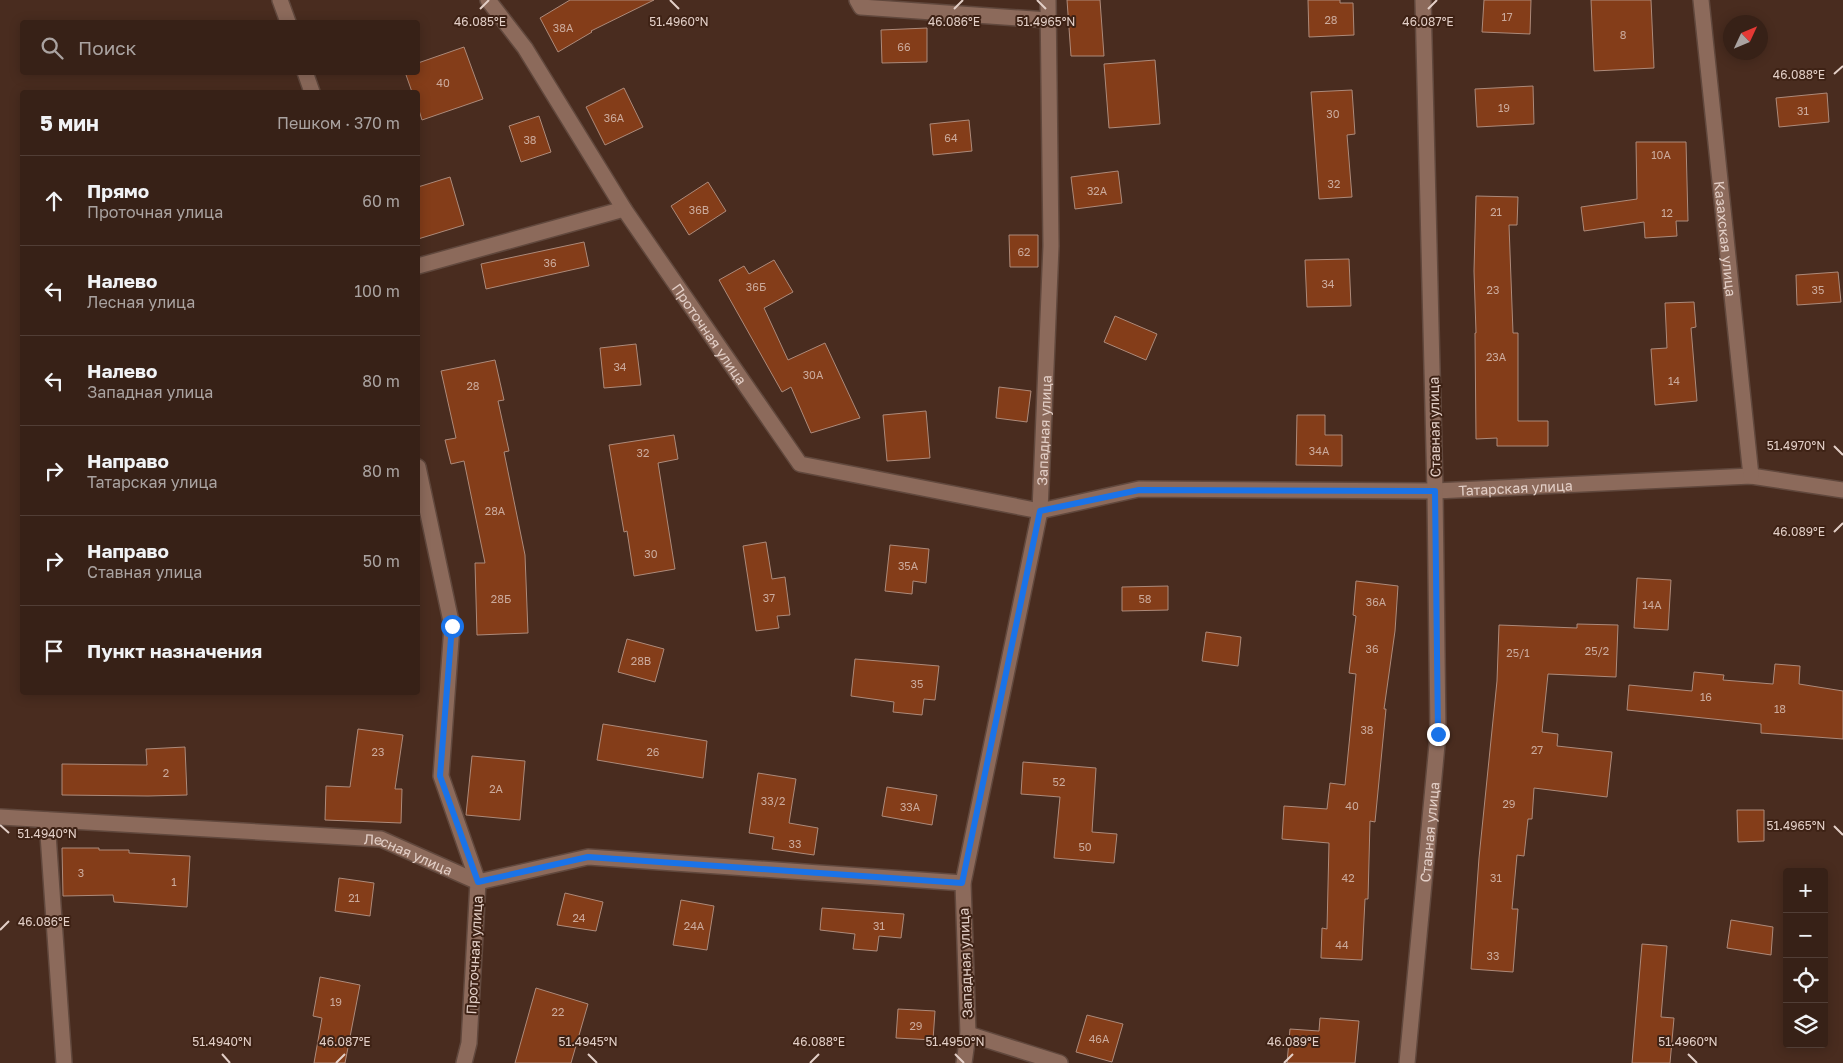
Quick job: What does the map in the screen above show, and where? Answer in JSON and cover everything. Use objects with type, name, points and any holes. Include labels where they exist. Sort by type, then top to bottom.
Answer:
[{"type":"street","points":[[280,0],[287,20]]},
{"type":"street","name":"Проточная улица","points":[[488,0],[525,48],[624,209],[800,464],[1040,511]]},
{"type":"street","points":[[857,0],[861,7],[1048,20]]},
{"type":"street","name":"Западная улица","points":[[964,1063],[968,1034],[962,883],[1040,511],[1051,246],[1048,0]]},
{"type":"street","name":"Ставная улица","points":[[1407,1063],[1438,734],[1435,491],[1423,0]]},
{"type":"street","name":"Казахская улица","points":[[1701,0],[1751,476]]},
{"type":"street","points":[[307,75],[311,90]]},
{"type":"street","points":[[420,265],[624,209]]},
{"type":"street","name":"Проточная улица","points":[[420,476],[452,626],[440,776],[478,882],[469,1043],[464,1063]]},
{"type":"street","name":"Татарская улица","points":[[1040,511],[1139,490],[1435,491],[1751,476],[1843,490]]},
{"type":"street","name":"Лесная улица","points":[[0,817],[381,839],[478,882]]},
{"type":"street","points":[[47,820],[64,1063]]},
{"type":"street","points":[[478,882],[588,857],[962,883]]},
{"type":"street","points":[[968,1034],[1060,1063]]},
{"type":"building","points":[[570,0],[654,0],[591,31],[558,52],[540,18]]},
{"type":"building","points":[[1067,0],[1100,0],[1104,56],[1071,56]]},
{"type":"building","points":[[1308,0],[1340,0],[1340,3],[1353,3],[1354,35],[1309,37]]},
{"type":"building","points":[[1484,0],[1531,0],[1530,34],[1482,32]]},
{"type":"building","points":[[1591,0],[1651,0],[1654,68],[1594,71]]},
{"type":"building","points":[[927,28],[927,62],[882,63],[881,30]]},
{"type":"building","points":[[464,47],[483,99],[422,120],[420,114],[420,90],[411,90],[406,75],[420,75],[420,62]]},
{"type":"building","points":[[1155,60],[1160,124],[1109,128],[1104,64]]},
{"type":"building","points":[[1533,86],[1534,124],[1477,127],[1475,89]]},
{"type":"building","points":[[624,88],[643,127],[605,145],[586,107]]},
{"type":"building","points":[[1352,90],[1355,134],[1347,135],[1352,197],[1319,199],[1311,92]]},
{"type":"building","points":[[1827,93],[1829,122],[1779,127],[1776,98]]},
{"type":"building","points":[[539,116],[551,152],[521,162],[509,126]]},
{"type":"building","points":[[969,120],[972,151],[933,155],[930,124]]},
{"type":"building","points":[[1636,142],[1686,142],[1688,221],[1676,221],[1677,236],[1645,238],[1644,222],[1584,231],[1581,207],[1637,199]]},
{"type":"building","points":[[1118,171],[1122,203],[1075,209],[1071,177]]},
{"type":"building","points":[[450,177],[464,225],[420,238],[420,186]]},
{"type":"building","points":[[708,182],[726,211],[689,235],[671,206]]},
{"type":"building","points":[[1476,196],[1518,197],[1517,225],[1509,225],[1513,333],[1518,333],[1518,421],[1548,421],[1548,446],[1497,446],[1497,438],[1476,439],[1474,271]]},
{"type":"building","points":[[1009,235],[1038,235],[1038,267],[1010,267]]},
{"type":"building","points":[[584,242],[589,266],[486,289],[481,264]]},
{"type":"building","points":[[1349,259],[1351,306],[1307,307],[1305,260]]},
{"type":"building","points":[[774,260],[793,292],[764,308],[788,360],[825,343],[860,418],[811,433],[791,387],[782,392],[719,280],[744,266],[749,274]]},
{"type":"building","points":[[1838,272],[1841,302],[1797,305],[1796,275]]},
{"type":"building","points":[[1694,302],[1696,327],[1691,328],[1697,401],[1655,405],[1651,349],[1667,348],[1665,303]]},
{"type":"building","points":[[1115,316],[1157,334],[1146,360],[1104,342]]},
{"type":"building","points":[[636,344],[641,385],[604,388],[600,348]]},
{"type":"building","points":[[495,360],[504,400],[498,401],[509,451],[504,452],[525,555],[528,633],[477,635],[475,563],[485,563],[464,461],[451,464],[445,440],[456,438],[441,371]]},
{"type":"building","points":[[999,387],[1031,391],[1027,422],[996,418]]},
{"type":"building","points":[[926,411],[930,458],[887,461],[883,415]]},
{"type":"building","points":[[1297,415],[1325,415],[1325,435],[1342,435],[1342,466],[1296,465]]},
{"type":"building","points":[[674,435],[678,459],[658,463],[675,569],[634,576],[627,531],[624,532],[609,445]]},
{"type":"building","points":[[766,542],[772,579],[785,577],[790,615],[777,616],[779,628],[756,631],[743,546]]},
{"type":"building","points":[[890,545],[929,549],[926,583],[913,581],[912,594],[885,591]]},
{"type":"building","points":[[1637,578],[1671,580],[1668,630],[1634,628]]},
{"type":"building","points":[[1356,581],[1398,586],[1395,631],[1384,709],[1386,709],[1375,822],[1370,821],[1368,899],[1365,899],[1362,960],[1321,958],[1322,928],[1327,929],[1329,843],[1282,839],[1284,806],[1327,809],[1330,783],[1345,785],[1356,674],[1349,673],[1356,616],[1353,615]]},
{"type":"building","points":[[1168,586],[1168,610],[1122,611],[1122,587]]},
{"type":"building","points":[[1577,624],[1618,625],[1616,677],[1548,674],[1542,732],[1558,734],[1557,746],[1612,752],[1607,797],[1534,788],[1532,819],[1528,819],[1524,856],[1517,855],[1512,909],[1518,909],[1513,972],[1471,969],[1479,858],[1497,681],[1499,625],[1577,628]]},
{"type":"building","points":[[1206,632],[1241,637],[1238,666],[1202,661]]},
{"type":"building","points":[[627,639],[664,649],[655,682],[618,672]]},
{"type":"building","points":[[855,659],[939,666],[935,700],[924,699],[922,715],[893,712],[894,702],[851,696]]},
{"type":"building","points":[[1775,664],[1800,666],[1799,684],[1843,691],[1843,739],[1761,733],[1761,724],[1627,710],[1629,685],[1692,691],[1694,672],[1724,675],[1723,680],[1773,684]]},
{"type":"building","points":[[603,724],[707,741],[703,778],[597,760]]},
{"type":"building","points":[[358,729],[403,735],[395,789],[402,789],[401,823],[325,820],[326,786],[350,787]]},
{"type":"building","points":[[185,747],[187,795],[62,795],[62,764],[147,765],[146,749]]},
{"type":"building","points":[[472,756],[525,761],[520,820],[466,815]]},
{"type":"building","points":[[1023,762],[1096,768],[1092,832],[1117,834],[1114,863],[1054,858],[1060,797],[1021,794]]},
{"type":"building","points":[[758,773],[796,779],[789,823],[818,828],[814,855],[772,849],[774,837],[749,833]]},
{"type":"building","points":[[887,787],[937,795],[932,825],[882,816]]},
{"type":"building","points":[[1737,810],[1764,810],[1764,841],[1738,842]]},
{"type":"building","points":[[62,848],[99,848],[99,850],[129,850],[129,853],[190,856],[187,907],[114,902],[113,895],[63,896]]},
{"type":"building","points":[[339,878],[374,883],[370,916],[335,911]]},
{"type":"building","points":[[565,893],[603,902],[596,931],[557,925]]},
{"type":"building","points":[[681,900],[714,906],[707,950],[673,945]]},
{"type":"building","points":[[822,908],[904,914],[901,938],[879,936],[877,951],[853,949],[855,934],[820,930]]},
{"type":"building","points":[[1731,920],[1773,927],[1771,955],[1727,948]]},
{"type":"building","points":[[1642,944],[1667,946],[1661,1017],[1674,1018],[1670,1063],[1632,1063]]},
{"type":"building","points":[[320,977],[360,985],[345,1063],[314,1063],[322,1018],[313,1016]]},
{"type":"building","points":[[536,988],[588,1004],[571,1063],[515,1063]]},
{"type":"building","points":[[898,1009],[935,1011],[933,1040],[896,1038]]},
{"type":"building","points":[[1087,1015],[1123,1024],[1112,1062],[1076,1052]]},
{"type":"building","points":[[1320,1018],[1359,1021],[1355,1063],[1287,1063],[1290,1029],[1319,1031]]},
{"type":"route","points":[[452,626],[440,776],[478,882],[588,857],[962,883],[1040,511],[1139,490],[1435,491],[1438,734]]}]
